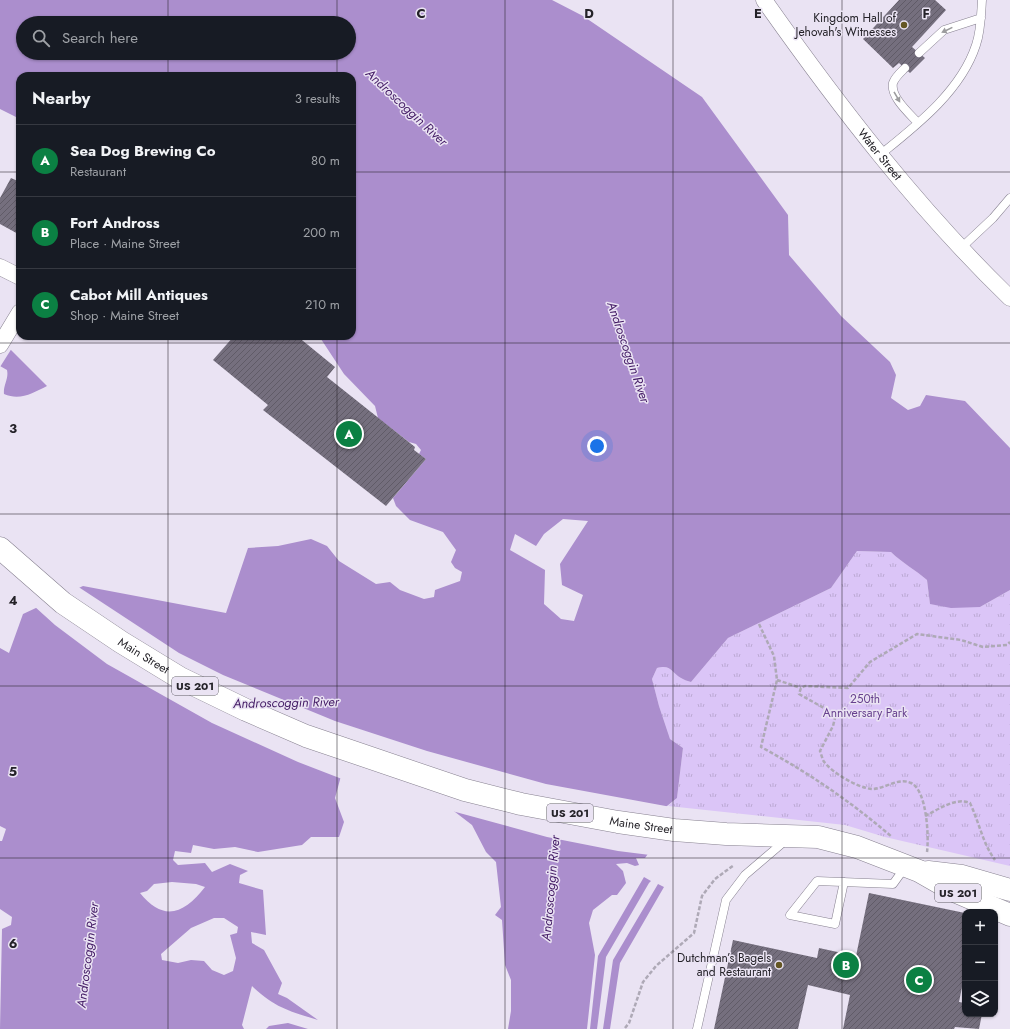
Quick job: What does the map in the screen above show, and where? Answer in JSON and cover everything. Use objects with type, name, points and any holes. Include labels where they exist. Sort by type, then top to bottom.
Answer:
[{"type":"main road","name":"Main Street","points":[[0,548],[63,603],[121,642],[180,678],[246,710],[306,736],[418,774]]},
{"type":"main road","name":"Maine Street","points":[[418,774],[465,790],[529,805],[618,822],[726,834],[791,835]]},
{"type":"main road","name":"US 201","points":[[791,835],[818,836],[917,864],[954,891],[1010,915]]},
{"type":"main road","points":[[917,864],[1010,890]]},
{"type":"street","name":"Water Street","points":[[764,0],[798,48],[935,220],[1010,298]]},
{"type":"street","points":[[0,267],[16,275]]},
{"type":"lane","points":[[881,154],[918,124],[950,90],[969,63],[977,44],[982,0]]},
{"type":"lane","points":[[919,53],[944,30],[981,18]]},
{"type":"lane","points":[[905,68],[893,82],[893,88],[898,100],[918,124]]},
{"type":"lane","points":[[961,248],[993,218],[1009,200]]},
{"type":"lane","points":[[698,1029],[726,900],[745,875],[791,835]]},
{"type":"lane","points":[[844,882],[835,924],[790,915],[817,881],[844,882],[893,884],[917,864]]},
{"type":"path","points":[[758,624],[774,656],[777,680],[761,747],[806,772],[868,817],[894,839]]},
{"type":"path","points":[[777,680],[801,688],[805,686],[848,688],[870,662],[917,634],[961,640],[983,647],[1007,645],[1010,642]]},
{"type":"path","points":[[801,688],[800,694],[831,712],[835,718],[833,726],[820,751],[823,760],[828,766],[858,786],[872,789],[901,781],[911,783],[918,790],[925,816],[929,840],[917,864]]},
{"type":"path","points":[[925,816],[950,804],[964,801],[970,803],[977,817],[987,849],[995,860]]},
{"type":"path","points":[[625,1028],[629,1024],[643,982],[656,966],[694,933],[702,896],[715,879],[738,861]]},
{"type":"green space","name":"250th Anniversary Park","points":[[857,551],[891,552],[927,580],[930,604],[980,607],[1010,590],[1010,866],[885,837],[845,825],[668,806],[677,798],[683,748],[670,739],[659,706],[652,679],[657,668],[668,668],[681,678],[691,682],[728,638],[831,588]]},
{"type":"water","name":"Androscoggin River","points":[[0,0],[552,0],[583,16],[702,97],[788,215],[789,255],[841,316],[890,362],[896,375],[891,398],[908,410],[920,406],[926,395],[965,401],[1010,448],[1010,590],[980,607],[951,608],[930,604],[927,580],[891,552],[857,551],[831,588],[728,638],[691,682],[681,678],[668,668],[657,668],[652,679],[659,706],[670,739],[683,748],[677,798],[652,818],[650,851],[645,858],[636,858],[639,865],[635,866],[627,863],[616,864],[623,871],[626,883],[617,895],[612,895],[593,910],[589,923],[595,955],[587,1029],[508,1029],[511,1011],[511,980],[505,965],[502,920],[495,915],[501,907],[496,862],[486,852],[472,825],[403,772],[354,765],[341,776],[335,798],[344,822],[339,837],[311,837],[302,845],[258,852],[235,847],[214,849],[193,845],[191,853],[175,851],[173,860],[178,865],[205,863],[212,872],[230,864],[248,871],[240,875],[239,883],[263,890],[266,935],[251,932],[252,943],[264,950],[282,983],[278,994],[287,998],[318,1020],[283,1008],[268,999],[252,986],[242,1025],[244,1029],[0,1029],[2,929],[11,925],[12,917],[0,909],[0,841],[2,841],[6,829],[0,826],[0,648],[9,653],[23,614],[83,586],[226,613],[248,548],[278,546],[311,539],[327,546],[339,561],[376,584],[390,582],[400,590],[424,599],[434,597],[435,590],[460,581],[462,572],[455,568],[451,562],[456,550],[443,532],[410,520],[396,506],[393,498],[426,459],[419,454],[421,450],[416,444],[409,442],[378,418],[375,406],[344,374],[322,340],[356,340],[356,72],[16,72],[16,117],[0,109]],"holes":[[[563,519],[588,521],[560,564],[562,585],[583,595],[574,621],[561,619],[544,604],[545,570],[510,550],[515,534],[536,546],[544,534]],[[172,882],[196,884],[205,887],[190,903],[174,911],[166,911],[157,908],[140,893],[147,891],[154,884]],[[214,918],[224,918],[238,927],[237,933],[230,935],[236,958],[233,971],[224,975],[212,970],[204,961],[191,960],[178,963],[162,960],[161,954],[191,928]]]},
{"type":"water","points":[[0,339],[47,386],[26,395],[16,397],[4,394],[7,370],[0,366]]},
{"type":"water","points":[[644,877],[651,881],[606,957],[597,1029],[590,1029],[598,956]]},
{"type":"water","points":[[658,884],[664,887],[620,963],[610,1029],[603,1029],[613,960]]},
{"type":"water","points":[[288,1023],[308,1029],[266,1029],[269,1026]]},
{"type":"pier","points":[[0,337],[12,348],[0,367]]},
{"type":"pier","points":[[77,586],[179,653],[223,675],[335,721],[427,751],[546,784],[671,807],[654,819],[652,851],[650,855],[618,851],[547,837],[452,811],[402,774],[379,763],[355,767],[342,779],[298,762],[212,723],[107,664],[55,625],[34,606]]},
{"type":"building","name":"Kingdom Hall of Jehovah's Witnesses","points":[[899,0],[935,0],[946,10],[912,47],[925,58],[910,73],[899,63],[893,68],[863,39]]},
{"type":"building","points":[[11,178],[16,180],[16,233],[0,224],[0,198]]},
{"type":"building","points":[[230,340],[302,340],[335,367],[327,377],[415,447],[414,450],[426,459],[386,506],[263,410],[268,405],[213,360]]},
{"type":"building","points":[[869,893],[962,912],[962,987],[959,1002],[962,1002],[962,1017],[981,1017],[979,1029],[955,1027],[954,1029],[843,1029],[850,995],[808,985],[798,1029],[714,1029],[733,940],[817,958],[819,948],[856,956]]},
{"type":"place","name":"Kingdom Hall of Jehovah's Witnesses","points":[[904,25]]},
{"type":"place","name":"Sea Dog Brewing Co","points":[[349,434]]},
{"type":"place","name":"Dutchman’s Bagels and Restaurant","points":[[779,965]]},
{"type":"place","name":"Fort Andross","points":[[846,965]]},
{"type":"place","name":"Cabot Mill Antiques","points":[[919,980]]}]
